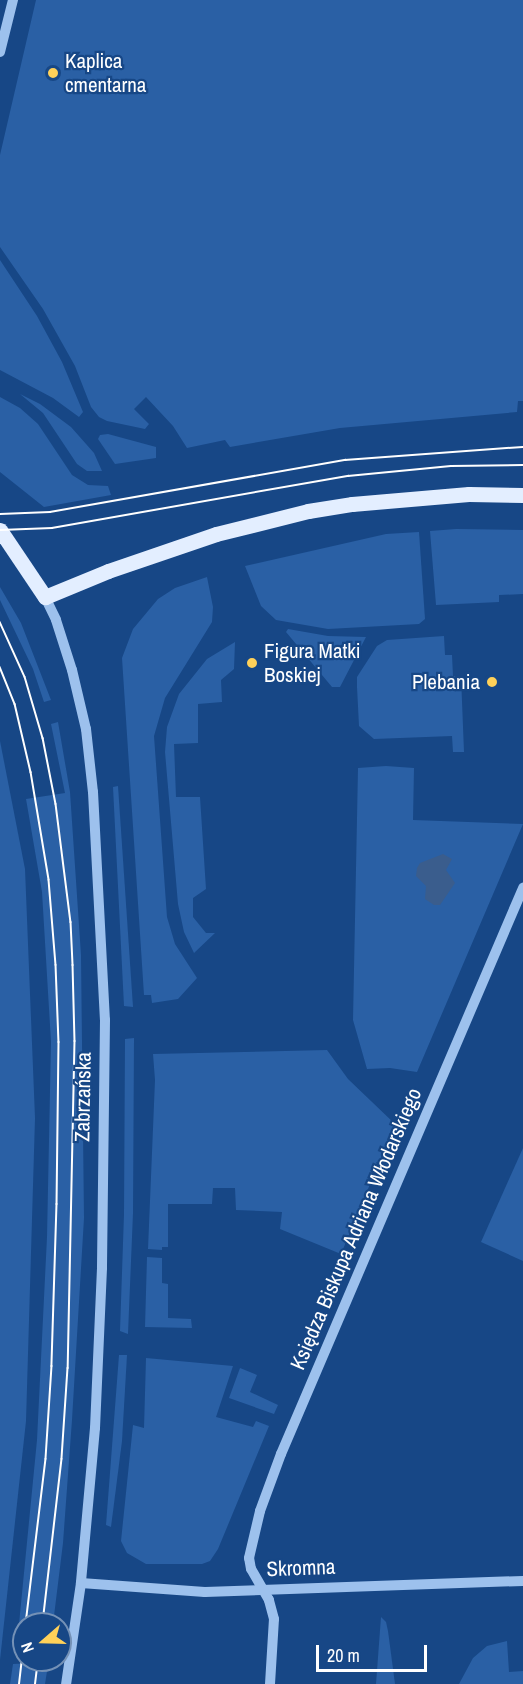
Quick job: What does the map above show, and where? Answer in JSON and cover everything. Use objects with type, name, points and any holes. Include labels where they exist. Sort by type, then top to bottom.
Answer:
[{"type":"main road","points":[[45,597],[108,571],[216,534],[308,511],[352,504],[458,495],[523,495]]},
{"type":"main road","name":"Zabrzańska","points":[[0,530],[45,597]]},
{"type":"street","points":[[0,52],[13,0]]},
{"type":"street","name":"Zabrzańska","points":[[45,597],[56,620],[72,670],[86,729],[94,804],[105,1020],[101,1280],[94,1428],[81,1584],[66,1684]]},
{"type":"street","name":"Księdza Biskupa Adriana Włodarskiego","points":[[262,1589],[251,1569],[249,1549],[281,1454],[523,888]]},
{"type":"street","name":"Skromna","points":[[81,1584],[205,1592],[523,1581]]},
{"type":"street","points":[[262,1589],[274,1619],[270,1684]]},
{"type":"shaded area","points":[[36,0],[523,0],[523,401],[518,401],[517,412],[340,428],[230,447],[225,440],[187,448],[173,426],[146,397],[134,409],[149,424],[145,429],[107,421],[99,417],[91,407],[75,366],[43,309],[0,247],[0,155]]},
{"type":"shaded area","points":[[0,260],[37,316],[62,362],[83,412],[79,417],[53,398],[0,370]]},
{"type":"shaded area","points":[[20,394],[40,404],[71,427],[94,453],[102,471],[87,471],[77,464],[43,413]]},
{"type":"shaded area","points":[[0,397],[20,408],[38,424],[72,475],[88,485],[108,486],[111,495],[44,507],[0,472]]},
{"type":"shaded area","points":[[108,434],[156,447],[156,458],[115,464],[98,439],[100,435]]},
{"type":"shaded area","points":[[523,530],[523,594],[499,595],[499,602],[436,605],[430,531]]},
{"type":"shaded area","points":[[419,532],[425,619],[419,624],[328,629],[276,620],[261,606],[245,566],[386,534]]},
{"type":"shaded area","points":[[207,577],[213,607],[212,622],[165,698],[154,736],[167,917],[175,944],[197,978],[178,999],[152,1003],[151,995],[144,995],[122,658],[133,629],[158,599],[175,588]]},
{"type":"shaded area","points":[[0,587],[21,623],[51,700],[44,702],[33,669],[0,600]]},
{"type":"shaded area","points":[[288,629],[328,636],[366,637],[340,687],[332,687],[286,632]]},
{"type":"shaded area","points":[[444,636],[445,655],[452,655],[453,676],[461,676],[464,752],[453,752],[452,736],[374,739],[359,726],[357,677],[377,646],[387,640]]},
{"type":"shaded area","points":[[235,642],[234,669],[221,680],[222,702],[198,704],[198,743],[174,744],[176,797],[200,797],[206,889],[193,898],[193,917],[206,933],[215,933],[194,953],[184,932],[178,904],[165,752],[167,727],[179,694],[207,659]]},
{"type":"shaded area","points":[[58,722],[70,792],[81,955],[84,1218],[63,1543],[54,1612],[20,1612],[37,1440],[47,1237],[51,1042],[42,892],[26,799],[65,793],[51,724]]},
{"type":"shaded area","points":[[0,741],[25,869],[35,1118],[26,1421],[0,1660]]},
{"type":"shaded area","points":[[386,766],[414,768],[413,820],[523,824],[417,1072],[390,1068],[367,1069],[353,1020],[358,768]]},
{"type":"shaded area","points":[[118,786],[133,1007],[124,1006],[113,787]]},
{"type":"shaded area","points":[[443,854],[452,859],[446,870],[455,883],[440,905],[434,905],[425,899],[426,886],[416,876],[417,868],[420,863]]},
{"type":"shaded area","points":[[134,1038],[133,1213],[128,1334],[120,1331],[124,1214],[125,1039]]},
{"type":"shaded area","points":[[327,1050],[348,1079],[395,1124],[341,1254],[280,1229],[282,1212],[236,1210],[235,1188],[213,1188],[212,1204],[168,1204],[168,1247],[162,1247],[162,1250],[148,1249],[155,1080],[153,1054]]},
{"type":"shaded area","points":[[523,1148],[523,1261],[481,1242]]},
{"type":"shaded area","points":[[147,1257],[162,1258],[162,1283],[168,1284],[168,1318],[191,1319],[192,1328],[145,1327]]},
{"type":"shaded area","points":[[119,1355],[127,1355],[122,1441],[111,1527],[106,1525]]},
{"type":"shaded area","points":[[146,1358],[233,1366],[216,1417],[253,1427],[256,1421],[269,1426],[218,1549],[210,1561],[202,1564],[146,1564],[127,1553],[121,1541],[133,1425],[144,1428]]},
{"type":"shaded area","points":[[240,1368],[257,1375],[250,1392],[278,1405],[274,1414],[229,1398]]},
{"type":"shaded area","points":[[381,1617],[386,1622],[388,1631],[395,1684],[376,1684]]},
{"type":"shaded area","points":[[507,1641],[509,1672],[523,1671],[523,1684],[459,1684],[473,1658],[487,1646]]},
{"type":"shaded area","points":[[12,1671],[47,1672],[45,1684],[10,1684]]},
{"type":"tram line","points":[[0,514],[50,512],[345,460],[523,447]]},
{"type":"tram line","points":[[0,530],[52,528],[348,476],[451,466],[523,465]]},
{"type":"tram line","points":[[0,622],[25,677],[43,738],[56,804],[71,922],[73,965],[75,1041],[68,1368],[62,1459],[44,1612]]},
{"type":"tram line","points":[[0,667],[15,704],[31,772],[49,880],[59,1042],[52,1366],[46,1459],[27,1612]]},
{"type":"tram line","points":[[19,1684],[20,1672]]},
{"type":"tram line","points":[[35,1684],[36,1672]]},
{"type":"place","name":"Kaplica cmentarna","points":[[53,73]]},
{"type":"place","name":"Figura Matki Boskiej","points":[[252,663]]},
{"type":"place","name":"Plebania","points":[[492,682]]}]
